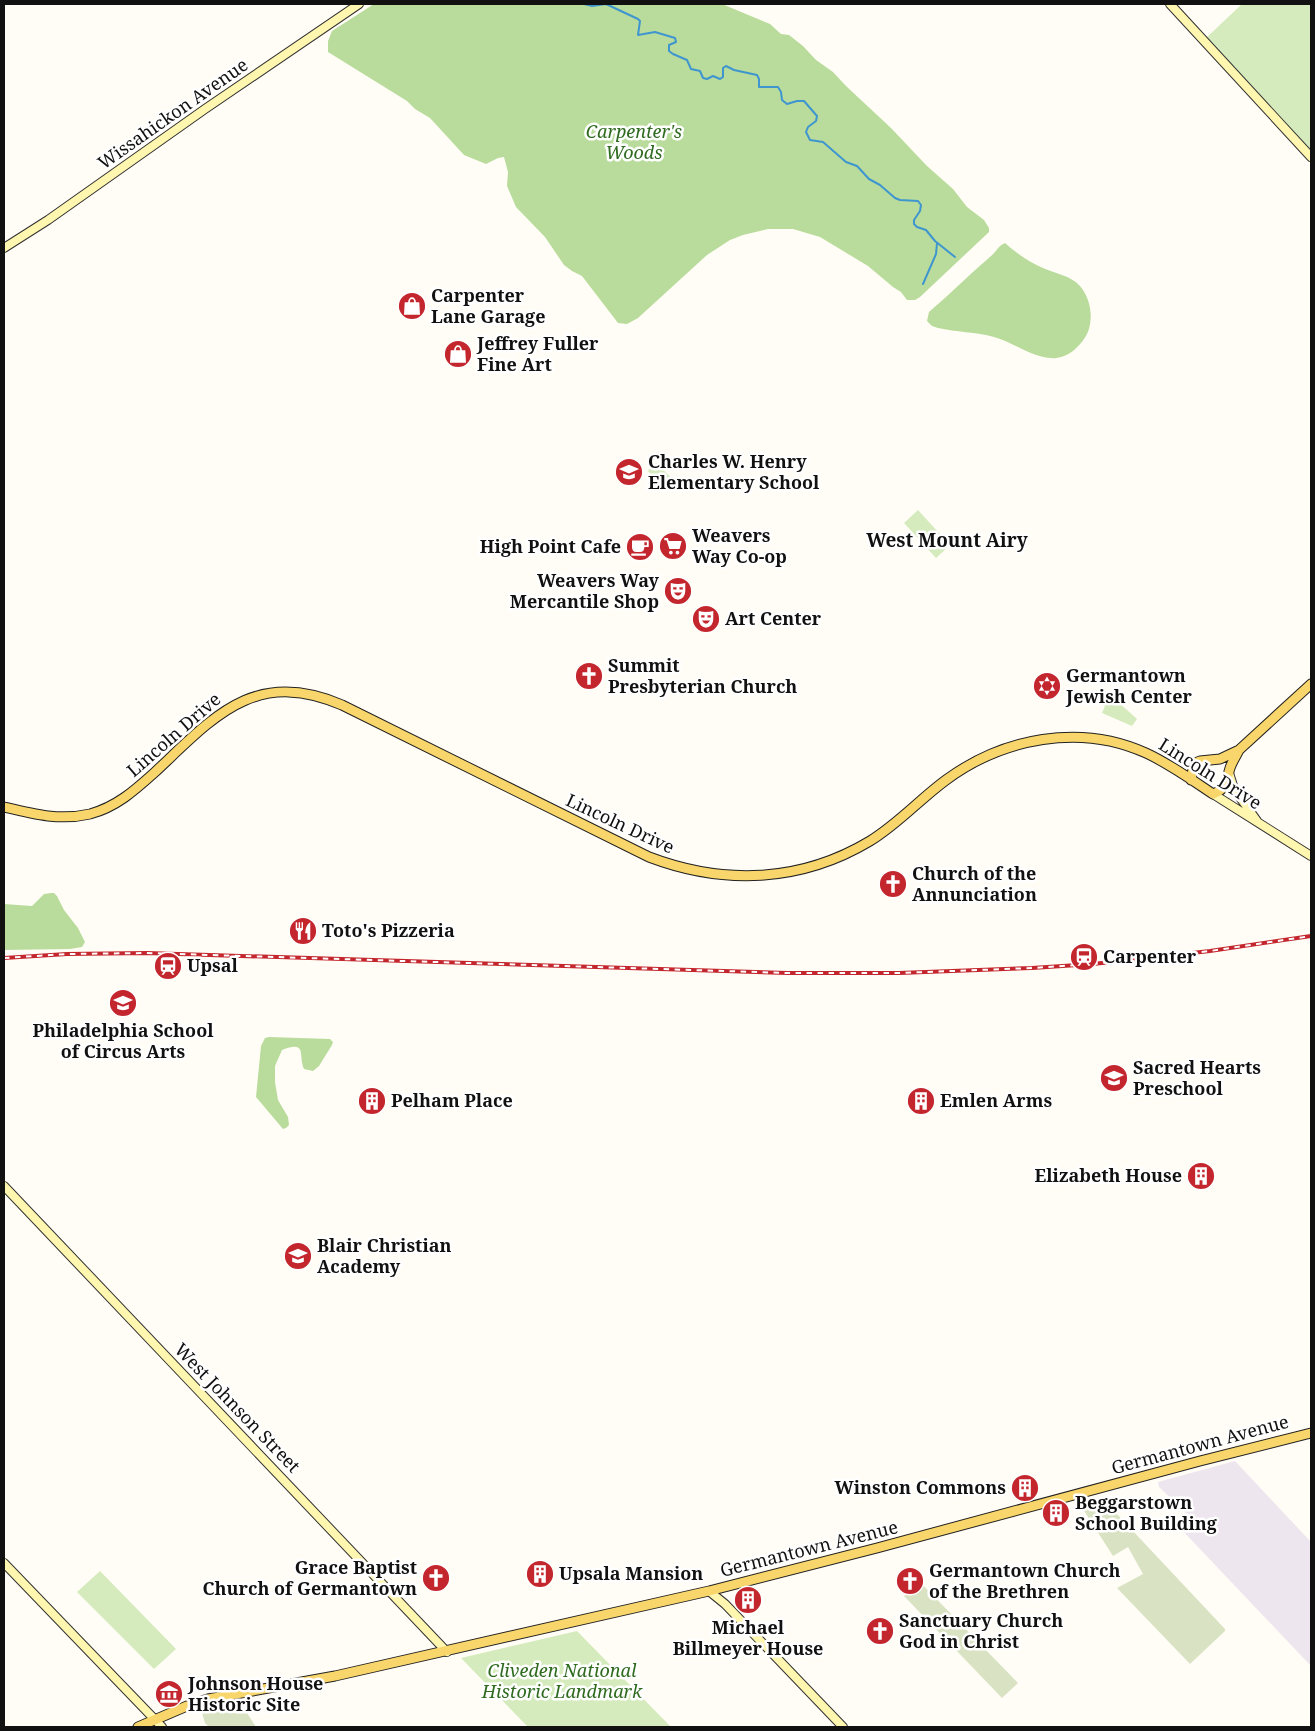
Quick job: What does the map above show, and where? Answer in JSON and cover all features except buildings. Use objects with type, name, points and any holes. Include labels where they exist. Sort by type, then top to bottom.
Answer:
[{"type":"main road","points":[[1191,780],[1196,763],[1227,757],[1240,750],[1311,684]]},
{"type":"main road","name":"Lincoln Drive","points":[[4,807],[56,817],[76,817],[100,810],[117,803],[132,793],[223,711],[240,702],[260,695],[289,692],[320,697],[342,706],[649,858],[681,868],[719,875],[755,876],[782,873],[818,865],[840,856],[862,846],[884,832],[903,818],[933,790],[959,771],[995,752],[1036,740],[1073,737],[1112,741],[1148,754],[1214,794]]},
{"type":"main road","points":[[1214,794],[1220,792],[1226,786],[1229,772],[1240,750]]},
{"type":"main road","points":[[1212,761],[1221,764],[1229,772]]},
{"type":"main road","name":"Germantown Avenue","points":[[138,1727],[187,1706],[214,1698],[328,1678],[709,1591],[1209,1459],[1311,1434]]},
{"type":"street","name":"Wissahickon Avenue","points":[[4,248],[359,4]]},
{"type":"street","points":[[1170,4],[1311,157]]},
{"type":"street","points":[[1229,772],[1234,789],[1260,825]]},
{"type":"street","name":"Lincoln Drive","points":[[1214,794],[1311,856]]},
{"type":"street","name":"West Johnson Street","points":[[4,1186],[447,1652]]},
{"type":"street","points":[[4,1563],[162,1727]]},
{"type":"street","points":[[709,1591],[725,1604],[843,1727]]},
{"type":"shaded area","points":[[1235,1461],[1311,1542],[1311,1666],[1180,1528],[1191,1518],[1159,1487],[1158,1482]]},
{"type":"green space","name":"Carpenter's Woods","points":[[374,4],[722,4],[770,24],[781,34],[789,35],[803,46],[891,128],[927,166],[953,189],[967,207],[984,220],[989,228],[989,232],[915,300],[907,300],[901,292],[868,266],[820,237],[793,229],[768,229],[743,235],[730,240],[707,255],[638,318],[627,324],[618,323],[582,276],[564,265],[545,237],[516,207],[507,186],[508,172],[504,157],[486,164],[464,155],[430,118],[415,109],[407,101],[328,52],[328,41],[332,31]]},
{"type":"green space","points":[[1242,4],[1311,4],[1311,151],[1206,38]]},
{"type":"green space","points":[[1005,243],[1033,263],[1072,279],[1080,286],[1090,306],[1090,323],[1084,338],[1073,351],[1053,358],[1043,357],[1004,340],[980,334],[938,328],[932,326],[927,321],[929,312]]},
{"type":"green space","points":[[654,463],[657,463],[676,483],[671,490],[667,491],[661,488],[658,479],[655,479],[648,471]]},
{"type":"green space","points":[[918,510],[949,544],[936,558],[904,523]]},
{"type":"green space","points":[[1106,691],[1137,719],[1132,726],[1102,713],[1105,706],[1102,705]]},
{"type":"green space","points":[[54,893],[78,928],[85,942],[82,947],[70,949],[4,950],[4,904],[32,906],[44,894]]},
{"type":"green space","points":[[265,1038],[330,1039],[333,1042],[319,1066],[313,1071],[304,1069],[299,1048],[290,1047],[282,1050],[275,1066],[275,1082],[278,1100],[288,1117],[289,1125],[283,1129],[256,1097],[261,1046]]},
{"type":"green space","points":[[1101,1497],[1225,1629],[1190,1664],[1117,1588],[1143,1574],[1128,1547],[1113,1556],[1079,1503]]},
{"type":"green space","points":[[100,1571],[176,1649],[154,1669],[77,1592]]},
{"type":"green space","points":[[919,1581],[1018,1683],[1002,1698],[904,1596]]},
{"type":"green space","name":"Cliveden National Historic Landmark","points":[[577,1631],[671,1727],[528,1727],[461,1658]]},
{"type":"green space","points":[[240,1702],[256,1727],[209,1727],[205,1723],[201,1710]]},
{"type":"waterway","points":[[584,4],[592,6],[606,4],[638,19],[640,21],[638,35],[655,32],[675,38],[676,42],[669,45],[669,51],[687,60],[691,69],[700,71],[703,78],[707,79],[713,76],[720,79],[723,77],[723,68],[726,66],[734,70],[757,75],[759,87],[778,87],[782,100],[787,104],[804,101],[817,116],[816,121],[808,127],[806,132],[810,140],[823,142],[846,162],[857,166],[869,179],[880,185],[895,198],[918,201],[921,205],[920,211],[914,220],[914,224],[926,230],[935,241],[955,257]]},
{"type":"waterway","points":[[923,284],[936,254],[937,243]]},
{"type":"railway","points":[[4,958],[67,954],[147,953],[788,973],[899,973],[1093,964],[1210,951],[1311,936]]},
{"type":"place","name":"Carpenter Lane Garage","points":[[412,306]]},
{"type":"place","name":"Jeffrey Fuller Fine Art","points":[[458,354]]},
{"type":"place","name":"Charles W. Henry Elementary School","points":[[629,472]]},
{"type":"place","name":"Weavers Way Co‑op","points":[[673,546]]},
{"type":"place","name":"High Point Cafe","points":[[640,547]]},
{"type":"place","name":"Weavers Way Mercantile Shop","points":[[678,591]]},
{"type":"place","name":"Art Center","points":[[706,619]]},
{"type":"place","name":"Summit Presbyterian Church","points":[[589,676]]},
{"type":"place","name":"Germantown Jewish Center","points":[[1047,686]]},
{"type":"place","name":"Church of the Annunciation","points":[[893,884]]},
{"type":"place","name":"Toto's Pizzeria","points":[[303,931]]},
{"type":"place","name":"Carpenter","points":[[1084,957]]},
{"type":"place","name":"Upsal","points":[[168,966]]},
{"type":"place","name":"Philadelphia School of Circus Arts","points":[[123,1003]]},
{"type":"place","name":"Sacred Hearts Preschool","points":[[1114,1078]]},
{"type":"place","name":"Pelham Place","points":[[372,1101]]},
{"type":"place","name":"Emlen Arms","points":[[921,1101]]},
{"type":"place","name":"Elizabeth House","points":[[1201,1176]]},
{"type":"place","name":"Blair Christian Academy","points":[[298,1256]]},
{"type":"place","name":"Winston Commons","points":[[1025,1488]]},
{"type":"place","name":"Beggarstown School Building","points":[[1056,1513]]},
{"type":"place","name":"Upsala Mansion","points":[[540,1574]]},
{"type":"place","name":"Grace Baptist Church of Germantown","points":[[436,1578]]},
{"type":"place","name":"Germantown Church of the Brethren","points":[[910,1581]]},
{"type":"place","name":"Michael Billmeyer House","points":[[748,1600]]},
{"type":"place","name":"Sanctuary Church God in Christ","points":[[880,1631]]},
{"type":"place","name":"Johnson House Historic Site","points":[[169,1694]]},
{"type":"district","name":"West Mount Airy","points":[[947,540]]}]
